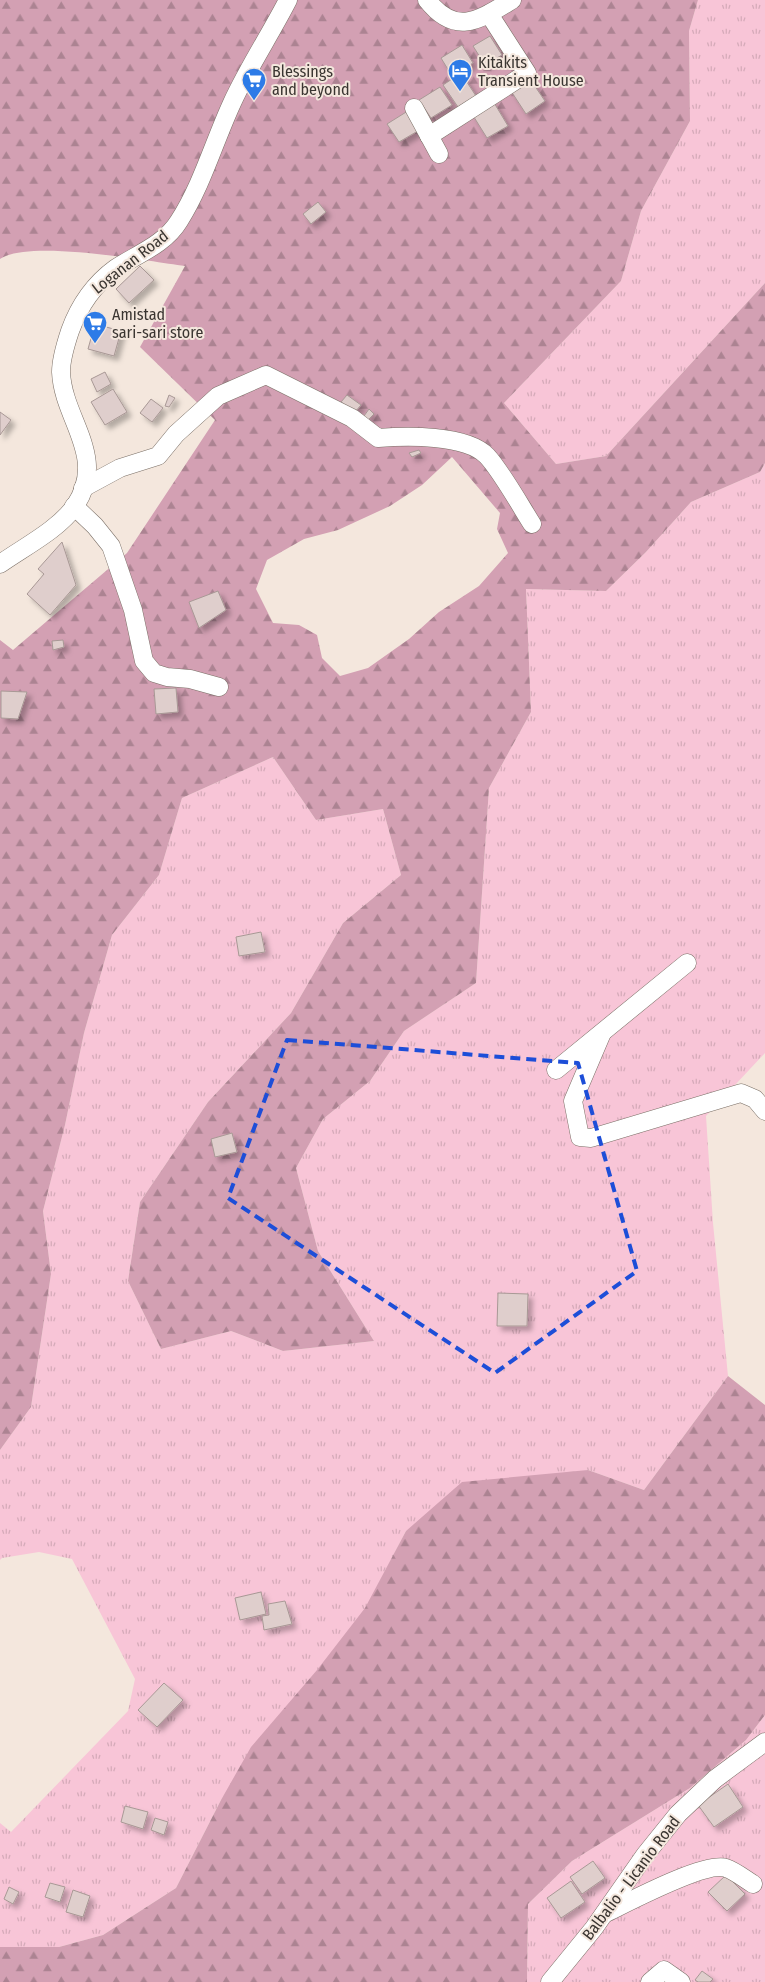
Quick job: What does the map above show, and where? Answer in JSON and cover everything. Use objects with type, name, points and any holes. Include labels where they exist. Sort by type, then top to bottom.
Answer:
[{"type":"street","name":"Loganan Road","points":[[0,564],[55,526],[74,506],[83,488],[88,470],[84,445],[64,390],[61,371],[70,331],[88,294],[115,269],[159,243],[179,222],[202,175],[232,102],[288,0]]},
{"type":"street","points":[[427,0],[446,18],[457,23],[470,22],[489,14],[512,0]]},
{"type":"street","points":[[429,136],[527,73],[489,14]]},
{"type":"street","points":[[414,108],[439,154]]},
{"type":"street","points":[[83,488],[120,468],[158,456],[176,434],[211,401],[266,375],[352,418],[378,438],[418,436],[466,444],[486,455],[532,524]]},
{"type":"street","points":[[74,506],[95,526],[111,546],[133,610],[144,661],[154,673],[167,677],[190,679],[220,687]]},
{"type":"street","points":[[556,1070],[687,963]]},
{"type":"street","points":[[602,1033],[573,1102],[580,1137],[591,1138],[741,1093],[755,1099],[765,1111]]},
{"type":"street","name":"Balbalio - Licanio Road","points":[[550,1982],[604,1914],[645,1855],[678,1814],[715,1779],[765,1742]]},
{"type":"street","points":[[604,1914],[676,1880],[709,1869],[726,1868],[753,1884]]},
{"type":"street","points":[[650,1982],[664,1970],[681,1982]]},
{"type":"highlighted area","points":[[287,1040],[578,1063],[637,1271],[495,1373],[228,1198]]},
{"type":"green space","points":[[0,0],[698,0],[689,31],[690,121],[641,211],[621,281],[504,403],[556,464],[606,456],[765,283],[765,463],[760,472],[691,502],[646,552],[606,591],[526,589],[531,712],[489,788],[476,983],[404,1031],[370,1081],[323,1119],[296,1168],[318,1251],[374,1341],[283,1351],[231,1331],[161,1349],[128,1281],[140,1202],[208,1102],[291,1013],[343,923],[401,875],[383,809],[316,820],[273,757],[182,798],[159,875],[112,935],[84,1033],[65,1125],[43,1211],[51,1274],[31,1407],[0,1450],[0,640],[13,650],[127,553],[215,420],[140,347],[185,266],[117,256],[61,251],[15,253],[0,259]],"holes":[[[452,457],[500,513],[497,529],[508,553],[479,586],[439,612],[409,639],[368,668],[340,676],[322,658],[317,635],[299,625],[273,623],[256,589],[267,560],[304,539],[338,530],[390,506],[422,485]]]},
{"type":"green space","points":[[698,0],[765,0],[765,283],[606,456],[556,464],[504,403],[621,281],[641,211],[690,121],[689,31]]},
{"type":"green space","points":[[765,463],[765,1053],[706,1116],[713,1223],[728,1376],[644,1490],[588,1470],[406,1531],[366,1608],[221,1800],[176,1888],[103,1935],[59,1947],[0,1947],[0,1823],[11,1832],[128,1711],[135,1679],[72,1559],[39,1552],[2,1558],[0,1560],[0,1450],[31,1407],[51,1274],[43,1211],[65,1125],[84,1033],[112,935],[159,875],[182,798],[273,757],[316,820],[383,809],[401,875],[343,923],[291,1013],[208,1102],[140,1202],[128,1281],[161,1349],[231,1331],[283,1351],[374,1341],[318,1251],[296,1168],[323,1119],[370,1081],[404,1031],[476,983],[489,788],[531,712],[526,589],[606,591],[646,552],[691,502],[760,472]]},
{"type":"green space","points":[[728,1376],[765,1405],[765,1715],[746,1740],[690,1788],[572,1861],[528,1904],[527,1982],[0,1982],[0,1947],[59,1947],[103,1935],[176,1888],[221,1800],[251,1747],[317,1670],[365,1608],[406,1531],[462,1482],[588,1470],[644,1490]]},
{"type":"green space","points":[[765,1715],[765,1982],[527,1982],[528,1904],[572,1861],[690,1788],[746,1740]]},
{"type":"building","points":[[490,36],[502,55],[485,65],[473,46]]},
{"type":"building","points":[[462,45],[473,63],[452,76],[441,58]]},
{"type":"building","points":[[461,73],[476,96],[458,107],[443,85]]},
{"type":"building","points":[[530,79],[545,101],[526,114],[511,91]]},
{"type":"building","points":[[440,87],[452,105],[431,118],[419,100]]},
{"type":"building","points":[[493,101],[508,126],[487,138],[472,114]]},
{"type":"building","points":[[411,109],[423,128],[399,142],[387,124]]},
{"type":"building","points":[[318,202],[326,212],[311,224],[303,214]]},
{"type":"building","points":[[140,266],[154,280],[129,303],[116,289]]},
{"type":"building","points":[[95,324],[121,331],[114,356],[88,349]]},
{"type":"building","points":[[105,372],[111,384],[97,392],[91,379]]},
{"type":"building","points":[[113,389],[127,412],[105,425],[91,402]]},
{"type":"building","points":[[169,395],[175,398],[169,407],[165,406]]},
{"type":"building","points":[[347,395],[361,405],[355,412],[341,402]]},
{"type":"building","points":[[151,399],[163,408],[152,422],[140,413]]},
{"type":"building","points":[[369,409],[374,414],[368,420],[364,416]]},
{"type":"building","points":[[0,412],[11,420],[0,435]]},
{"type":"building","points":[[419,450],[421,453],[412,457],[409,453]]},
{"type":"building","points":[[62,542],[76,585],[50,615],[27,594],[44,574],[38,569]]},
{"type":"building","points":[[218,591],[226,610],[199,628],[189,602]]},
{"type":"building","points":[[63,640],[64,647],[53,650],[52,641]]},
{"type":"building","points":[[176,688],[178,712],[156,714],[154,689]]},
{"type":"building","points":[[1,691],[27,692],[18,719],[1,718]]},
{"type":"building","points":[[261,932],[265,952],[239,956],[236,937]]},
{"type":"building","points":[[232,1133],[237,1152],[215,1157],[211,1139]]},
{"type":"building","points":[[498,1293],[528,1294],[527,1326],[497,1326]]},
{"type":"building","points":[[261,1592],[266,1614],[240,1620],[235,1598]]},
{"type":"building","points":[[285,1601],[292,1624],[264,1630],[262,1616],[269,1615],[268,1604]]},
{"type":"building","points":[[164,1683],[183,1700],[157,1727],[138,1710]]},
{"type":"building","points":[[728,1784],[743,1807],[714,1827],[698,1805]]},
{"type":"building","points":[[125,1806],[148,1812],[143,1829],[121,1822]]},
{"type":"building","points":[[155,1818],[168,1822],[164,1835],[151,1830]]},
{"type":"building","points":[[593,1861],[605,1878],[582,1894],[570,1877]]},
{"type":"building","points":[[726,1875],[745,1894],[727,1911],[708,1892]]},
{"type":"building","points":[[571,1881],[585,1902],[561,1918],[547,1898]]},
{"type":"building","points":[[50,1883],[65,1887],[60,1902],[45,1897]]},
{"type":"building","points":[[9,1887],[19,1892],[13,1904],[4,1899]]},
{"type":"building","points":[[73,1890],[90,1896],[83,1917],[66,1912]]},
{"type":"building","points":[[702,1971],[713,1979],[710,1982],[698,1982],[695,1980]]},
{"type":"place","name":"Kitakits Transient House","points":[[460,92]]},
{"type":"place","name":"Blessings and beyond","points":[[254,101]]},
{"type":"place","name":"Amistad sari-sari store","points":[[95,344]]}]
